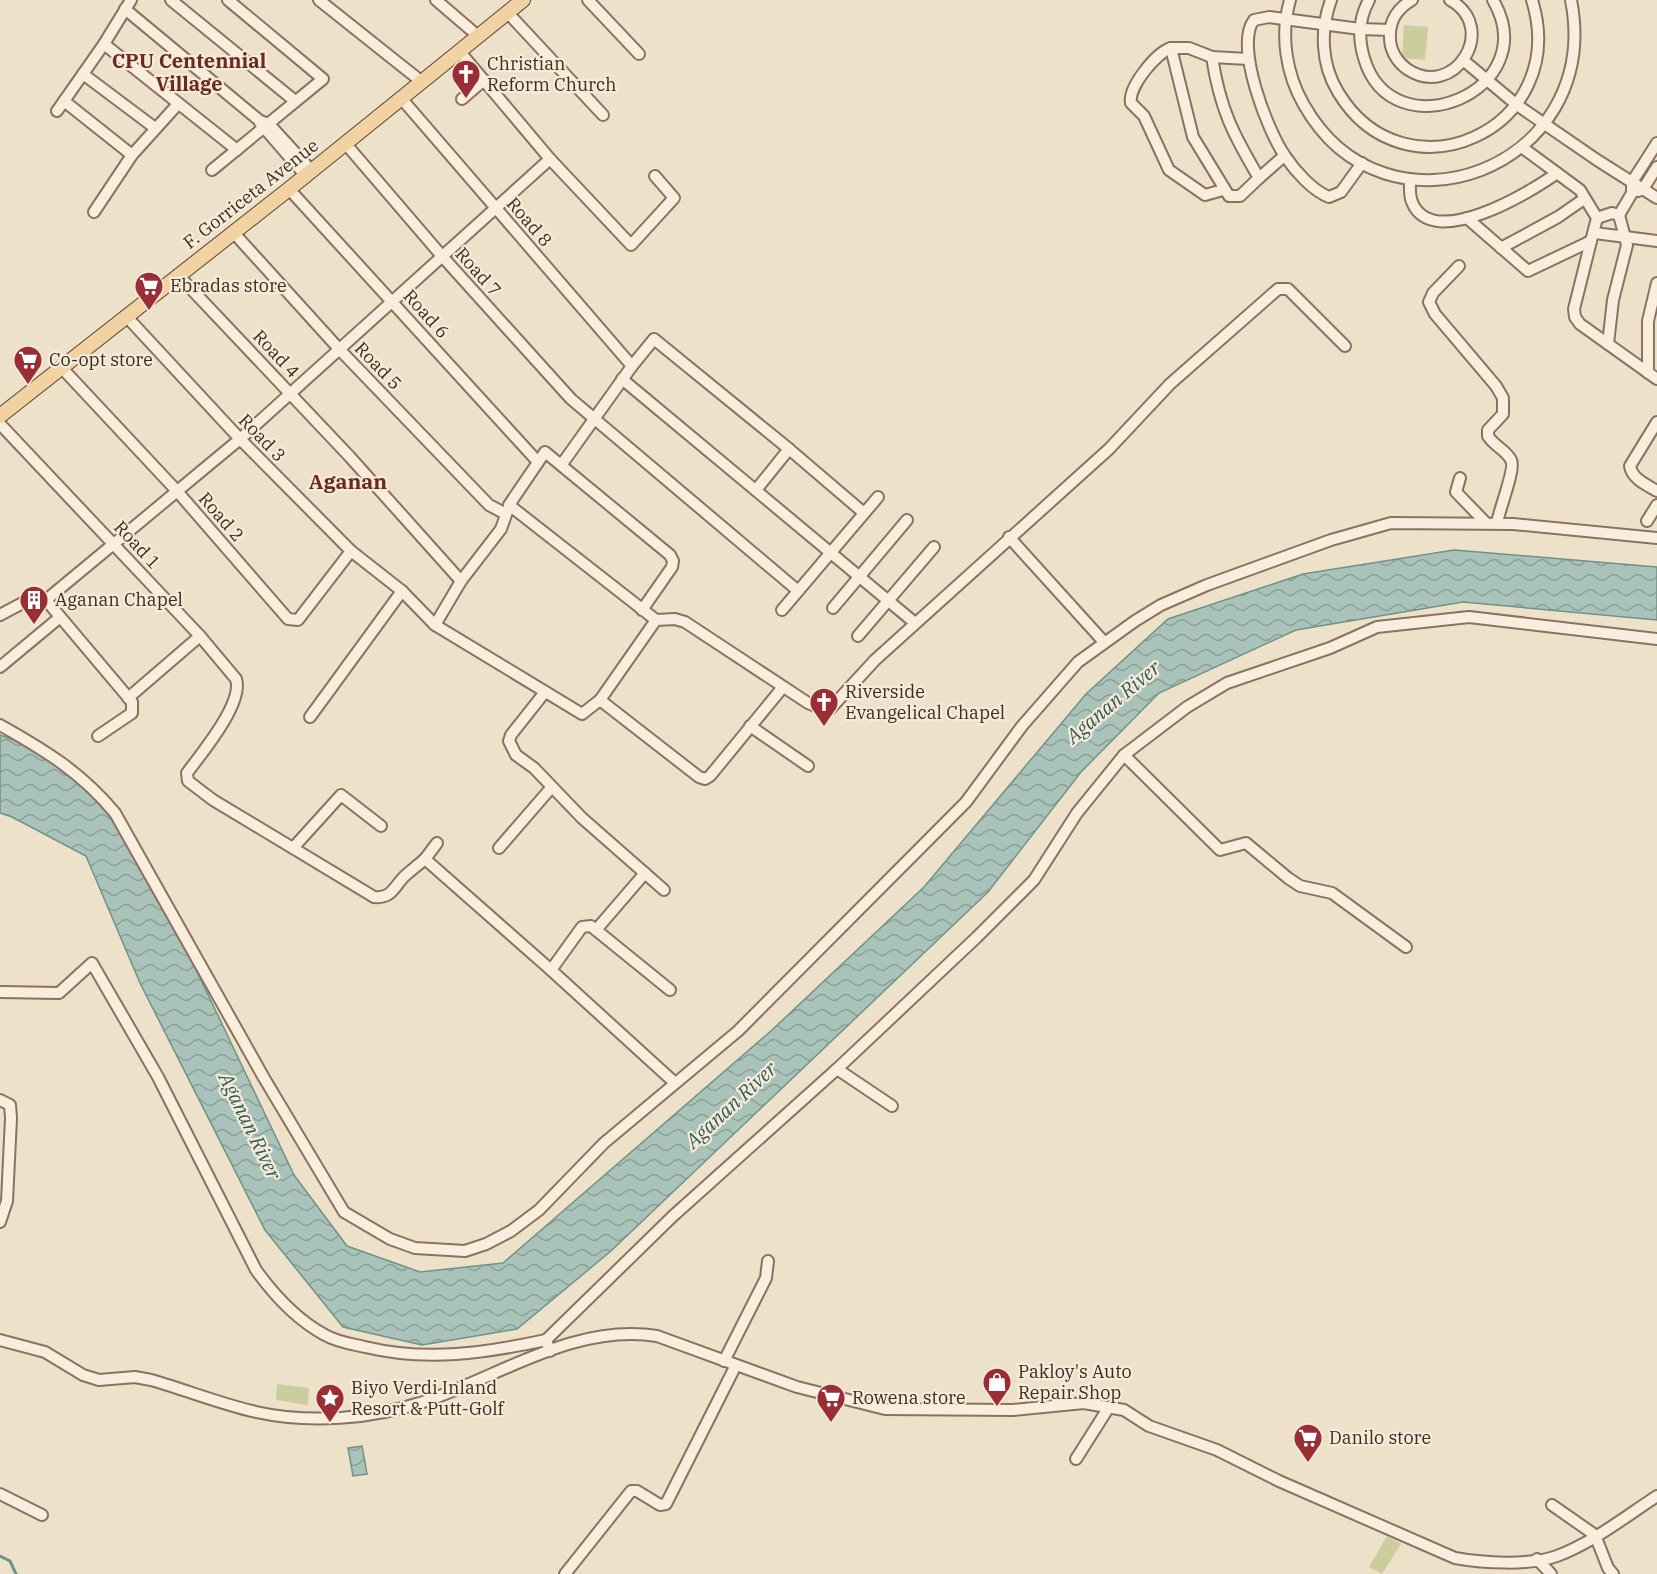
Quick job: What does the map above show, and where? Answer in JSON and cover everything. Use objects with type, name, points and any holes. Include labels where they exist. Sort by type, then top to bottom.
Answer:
[{"type":"main road","name":"F. Gorriceta Avenue","points":[[0,416],[289,189],[523,0]]},
{"type":"street","points":[[171,0],[295,101]]},
{"type":"street","points":[[212,170],[264,125],[322,81],[322,77],[228,0]]},
{"type":"street","points":[[319,0],[422,82]]},
{"type":"street","points":[[436,0],[478,36]]},
{"type":"street","points":[[588,0],[639,54]]},
{"type":"street","points":[[1290,0],[1285,19],[1287,60],[1299,97],[1320,130],[1362,163],[1410,179],[1434,180],[1466,175],[1503,161],[1522,148],[1546,123],[1561,99],[1571,74],[1576,36],[1571,0]]},
{"type":"street","points":[[1331,0],[1324,24],[1324,47],[1334,85],[1357,117],[1391,139],[1430,147],[1469,140],[1503,120],[1517,105],[1529,85],[1537,62],[1539,31],[1532,0]]},
{"type":"street","points":[[1369,0],[1360,29],[1360,47],[1365,64],[1381,86],[1403,101],[1420,106],[1439,106],[1456,102],[1472,94],[1488,79],[1499,59],[1502,46],[1501,19],[1493,0]]},
{"type":"street","points":[[1412,0],[1398,11],[1390,30],[1390,40],[1397,59],[1413,73],[1423,76],[1444,74],[1463,60],[1471,45],[1470,25],[1461,8],[1450,0]]},
{"type":"street","points":[[57,111],[104,44],[128,4],[264,125],[308,172]]},
{"type":"street","points":[[507,12],[603,115]]},
{"type":"street","points":[[1362,163],[1341,192],[1329,197],[1304,178],[1284,156],[1268,122],[1248,59],[1248,27],[1254,20],[1269,17],[1360,29],[1390,30]]},
{"type":"street","points":[[104,44],[237,150]]},
{"type":"street","points":[[1223,190],[1205,195],[1169,170],[1144,116],[1131,103],[1132,91],[1148,67],[1164,50],[1171,48],[1190,48],[1212,57],[1248,59]]},
{"type":"street","points":[[1171,48],[1193,138],[1223,190],[1229,196],[1240,196],[1284,156]]},
{"type":"street","points":[[460,52],[550,159],[631,245],[674,198],[655,176]]},
{"type":"street","points":[[1212,57],[1216,86],[1229,126],[1259,178]]},
{"type":"street","points":[[1463,60],[1517,105],[1546,123],[1636,188],[1657,198]]},
{"type":"street","points":[[83,74],[155,128]]},
{"type":"street","points":[[462,99],[484,80]]},
{"type":"street","name":"Road 8","points":[[401,98],[632,366]]},
{"type":"street","points":[[64,101],[132,155]]},
{"type":"street","points":[[94,212],[132,155],[178,104]]},
{"type":"street","name":"Road 7","points":[[345,143],[441,255],[571,399],[797,590]]},
{"type":"street","points":[[1608,344],[1613,300],[1627,245],[1619,215],[1636,188],[1657,143]]},
{"type":"street","points":[[1522,148],[1580,190],[1597,218],[1574,309],[1575,317],[1580,324],[1653,376]]},
{"type":"street","points":[[46,600],[240,439],[494,207],[550,159]]},
{"type":"street","points":[[1636,188],[1657,167]]},
{"type":"street","points":[[1410,179],[1410,199],[1420,212],[1433,220],[1467,218],[1511,203],[1557,174]]},
{"type":"street","name":"Road 6","points":[[289,189],[538,462]]},
{"type":"street","points":[[1501,248],[1558,217],[1584,199]]},
{"type":"street","points":[[1597,218],[1612,213],[1619,215]]},
{"type":"street","points":[[1467,218],[1528,272],[1593,237],[1624,236],[1657,241]]},
{"type":"street","name":"Road 5","points":[[233,232],[340,350],[489,505],[508,509],[656,620]]},
{"type":"street","points":[[1459,266],[1433,293],[1429,302],[1435,314],[1496,386],[1503,398],[1503,414],[1488,430],[1491,441],[1513,462],[1513,470],[1491,523]]},
{"type":"street","name":"Road 4","points":[[178,275],[350,457],[461,581]]},
{"type":"street","points":[[1653,376],[1648,321],[1657,283]]},
{"type":"street","points":[[783,687],[705,779],[600,700],[656,620],[675,619],[685,622],[783,687],[816,706],[830,709],[875,660],[1109,449],[1170,384],[1278,289],[1288,289],[1345,346]]},
{"type":"street","name":"Road 3","points":[[126,316],[240,439],[351,551],[402,591],[435,625],[582,714],[600,700]]},
{"type":"street","points":[[562,464],[622,379],[654,339],[864,513]]},
{"type":"street","name":"Road 2","points":[[61,367],[176,490],[288,619],[298,620],[351,551]]},
{"type":"street","points":[[622,379],[915,623]]},
{"type":"street","points":[[1657,422],[1630,466],[1631,473],[1657,491]]},
{"type":"street","name":"Road 1","points":[[0,424],[200,636],[236,679],[238,686],[219,727],[187,773],[188,781],[236,815],[293,848]]},
{"type":"street","points":[[756,489],[789,449]]},
{"type":"street","points":[[435,625],[461,581],[501,529],[508,509],[544,452],[562,464],[670,555],[674,561],[642,610]]},
{"type":"street","points":[[1460,478],[1456,492],[1491,523]]},
{"type":"street","points":[[782,610],[878,497]]},
{"type":"street","points":[[1647,520],[1657,505]]},
{"type":"street","points":[[833,608],[907,520]]},
{"type":"street","points":[[0,725],[48,752],[93,787],[115,813],[344,1212],[372,1229],[415,1248],[465,1251],[486,1244],[511,1231],[539,1210],[604,1143],[738,1031],[966,802],[1050,692],[1078,662],[1161,605],[1196,589],[1374,526],[1491,523],[1657,537]]},
{"type":"street","points":[[1009,537],[1104,642]]},
{"type":"street","points":[[858,636],[934,547]]},
{"type":"street","points":[[310,717],[402,591]]},
{"type":"street","points":[[0,615],[32,598],[46,600],[132,702],[132,712],[98,736]]},
{"type":"street","points":[[0,1340],[45,1352],[83,1375],[99,1380],[135,1377],[151,1380],[257,1412],[331,1419],[389,1411],[423,1402],[548,1345],[673,1216],[837,1069],[977,937],[1034,880],[1077,813],[1124,754],[1188,707],[1227,683],[1330,648],[1377,627],[1469,617],[1657,639]]},
{"type":"street","points":[[0,667],[59,618]]},
{"type":"street","points":[[128,698],[200,636]]},
{"type":"street","points":[[546,692],[509,741],[516,755],[534,768],[551,788],[664,890]]},
{"type":"street","points":[[750,726],[808,766]]},
{"type":"street","points":[[1124,754],[1220,850],[1224,851],[1239,843],[1246,843],[1300,886],[1332,893],[1406,947]]},
{"type":"street","points":[[499,848],[551,788]]},
{"type":"street","points":[[381,826],[340,795],[293,848],[374,897],[382,898],[391,894],[437,843]]},
{"type":"street","points":[[425,858],[675,1083]]},
{"type":"street","points":[[596,930],[645,873]]},
{"type":"street","points":[[551,970],[582,927],[591,926],[670,990]]},
{"type":"street","points":[[0,992],[59,993],[92,963],[158,1077],[256,1270],[278,1297],[326,1336],[382,1351],[424,1356],[548,1345],[637,1333],[657,1336],[797,1387],[885,1409],[1013,1410],[1084,1403],[1109,1407],[1124,1410],[1149,1426],[1217,1450],[1455,1558],[1492,1562],[1556,1556],[1595,1535],[1657,1496]]},
{"type":"street","points":[[837,1069],[892,1106]]},
{"type":"street","points":[[0,1100],[9,1103],[11,1118],[8,1192],[0,1222]]},
{"type":"street","points":[[723,1361],[766,1278],[768,1261]]},
{"type":"street","points":[[565,1574],[631,1491],[637,1491],[660,1505],[666,1504],[735,1366]]},
{"type":"street","points":[[1076,1459],[1109,1407]]},
{"type":"street","points":[[0,1494],[42,1515]]},
{"type":"street","points":[[1552,1505],[1595,1535],[1608,1568],[1613,1574]]},
{"type":"street","points":[[1537,1559],[1551,1574]]},
{"type":"green space","points":[[1404,25],[1428,27],[1425,60],[1402,58]]},
{"type":"green space","points":[[277,1384],[309,1388],[308,1405],[276,1400]]},
{"type":"green space","points":[[1387,1536],[1401,1544],[1382,1574],[1369,1567]]},
{"type":"water","name":"Aganan River","points":[[1454,550],[1657,567],[1657,620],[1463,602],[1296,630],[1159,693],[1081,772],[988,892],[611,1251],[517,1329],[422,1345],[343,1327],[265,1230],[140,983],[86,856],[0,813],[0,735],[62,757],[98,788],[181,938],[294,1175],[347,1246],[420,1272],[503,1263],[772,1030],[924,887],[1086,694],[1168,619],[1303,574]]},
{"type":"water","points":[[362,1446],[367,1474],[353,1476],[348,1448]]},
{"type":"waterway","points":[[0,1556],[10,1561],[16,1574]]},
{"type":"place","name":"Christian Reform Church","points":[[466,100]]},
{"type":"place","name":"Ebradas store","points":[[149,312]]},
{"type":"place","name":"Co-opt store","points":[[28,386]]},
{"type":"place","name":"Aganan Chapel","points":[[34,626]]},
{"type":"place","name":"Riverside Evangelical Chapel","points":[[824,728]]},
{"type":"place","name":"Pakloy's Auto Repair Shop","points":[[997,1408]]},
{"type":"place","name":"Biyo Verdi Inland Resort & Putt-Golf","points":[[330,1424]]},
{"type":"place","name":"Rowena store","points":[[831,1424]]},
{"type":"place","name":"Danilo store","points":[[1308,1464]]},
{"type":"district","name":"CPU Centennial Village","points":[[189,72]]},
{"type":"district","name":"Aganan","points":[[348,482]]}]
